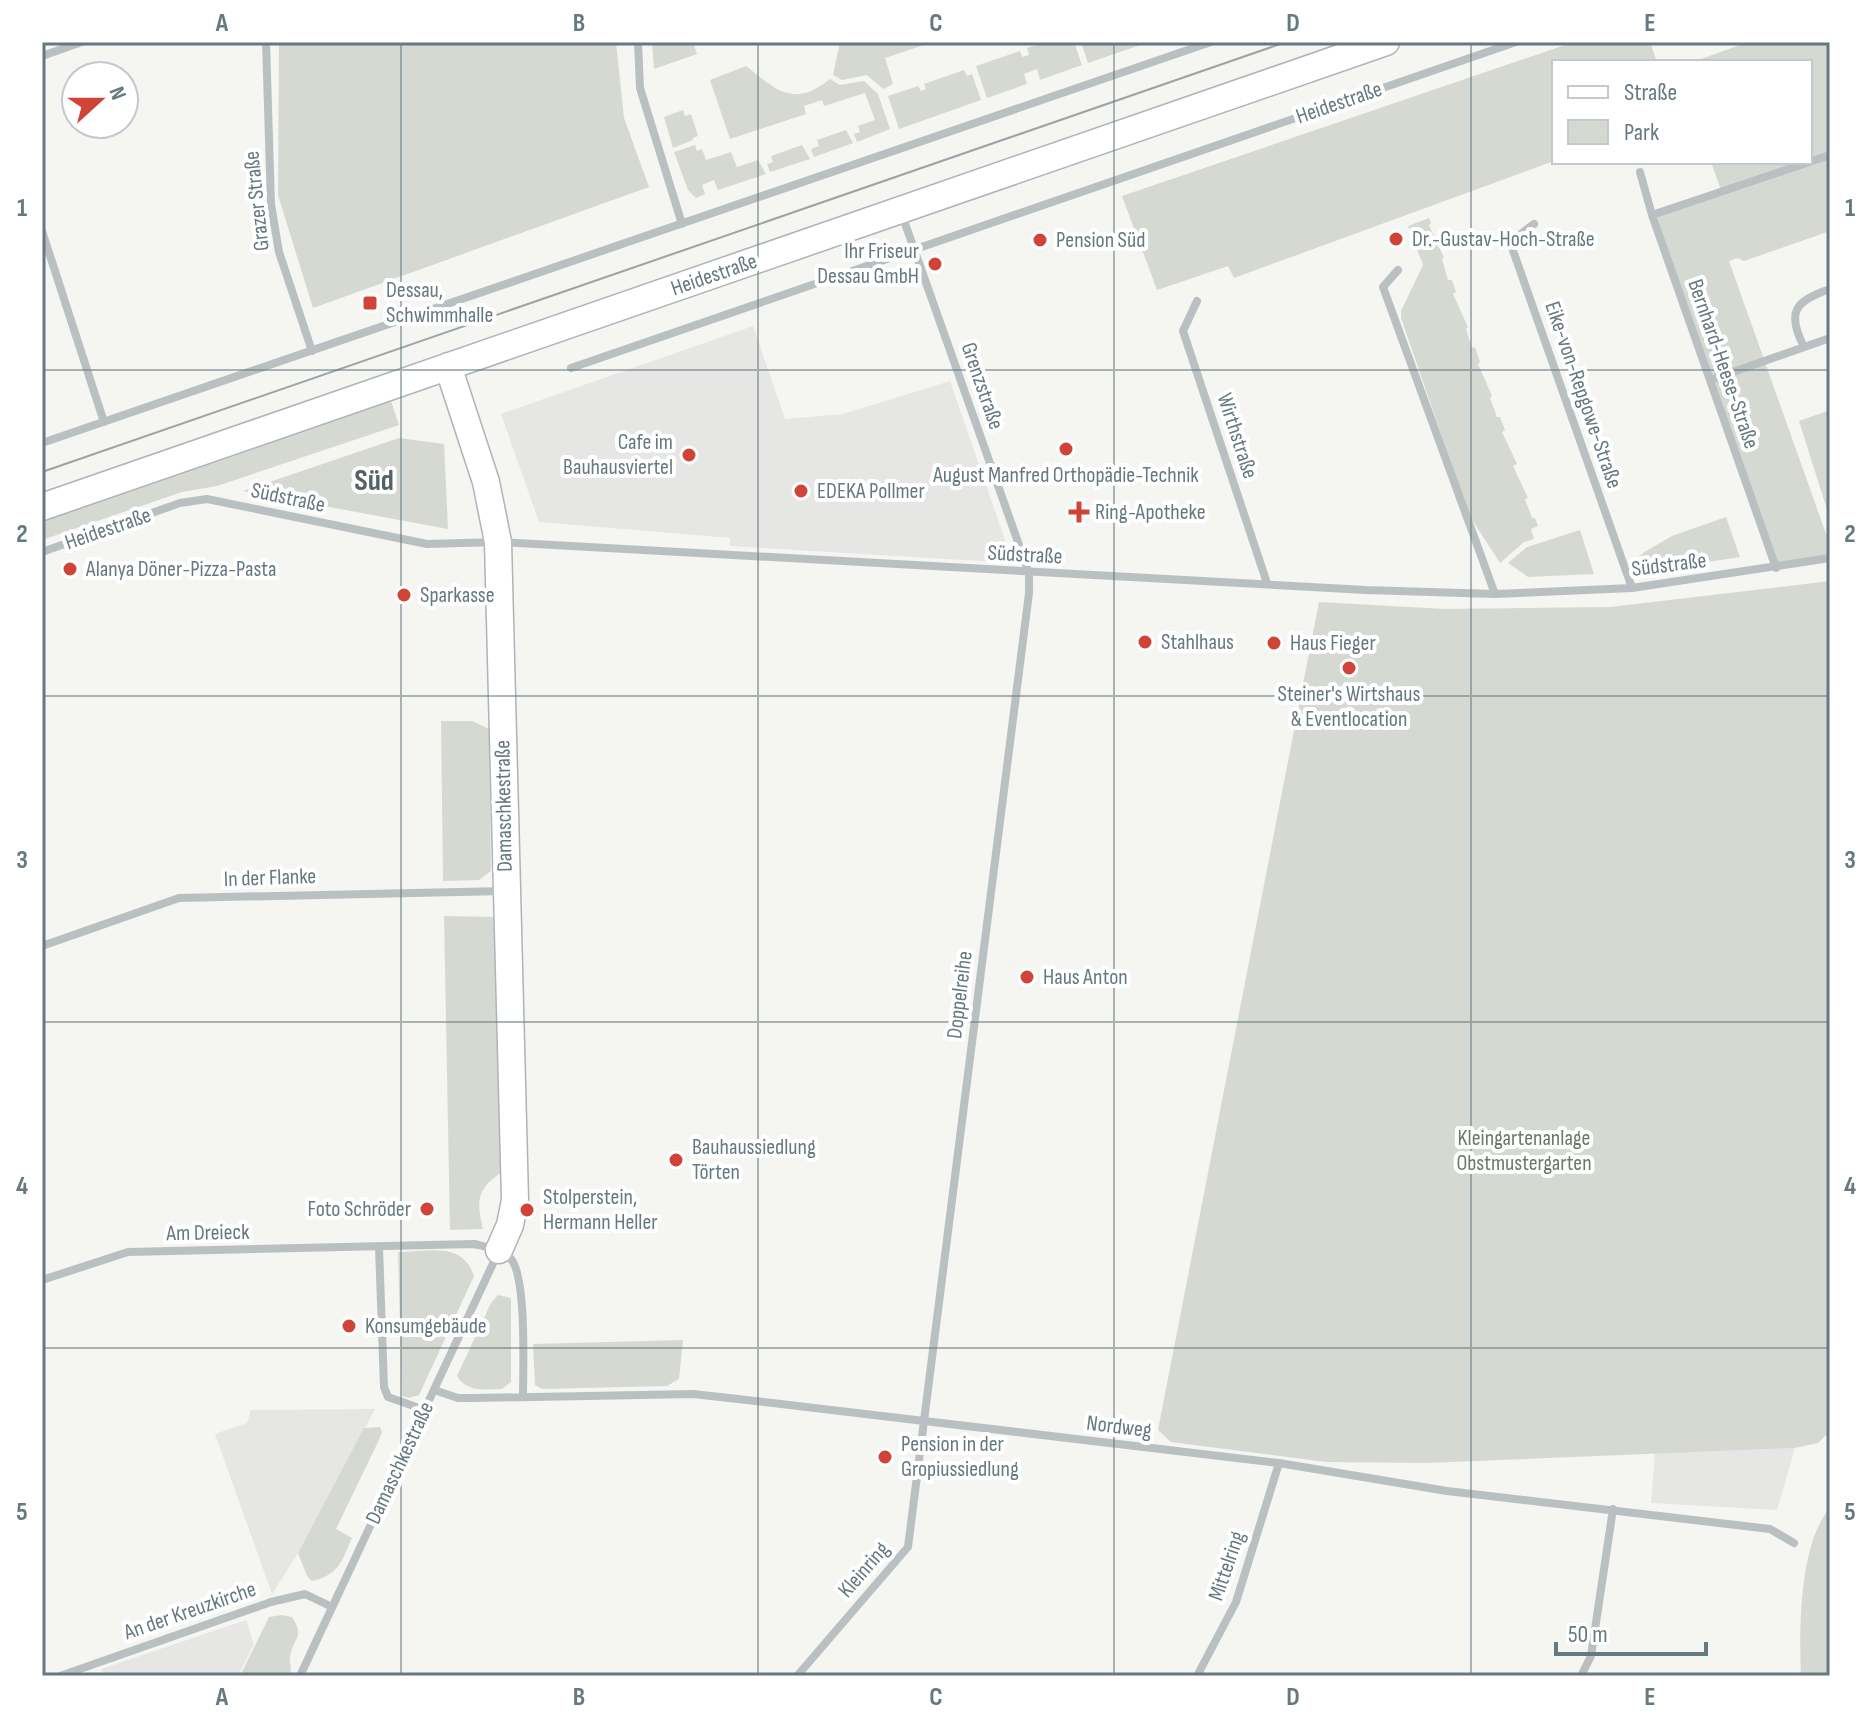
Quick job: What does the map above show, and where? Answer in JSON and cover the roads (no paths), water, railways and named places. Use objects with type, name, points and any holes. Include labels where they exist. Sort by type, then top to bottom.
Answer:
[{"type":"street","points":[[42,56],[82,42]]},
{"type":"street","name":"Grazer Straße","points":[[266,42],[271,204],[279,252],[312,351]]},
{"type":"street","points":[[638,42],[640,88],[682,224]]},
{"type":"street","points":[[42,443],[1211,42]]},
{"type":"street","name":"Heidestraße","points":[[42,507],[1386,42]]},
{"type":"street","name":"Heidestraße","points":[[571,368],[1516,42]]},
{"type":"street","points":[[1652,215],[1803,164]]},
{"type":"street","name":"Bernhard-Heese-Straße","points":[[1640,172],[1652,215],[1776,568]]},
{"type":"street","name":"Grenzstraße","points":[[901,211],[1029,573]]},
{"type":"street","name":"Eike-von-Repgowe-Straße","points":[[1534,224],[1510,242],[1632,588]]},
{"type":"street","points":[[42,231],[104,422]]},
{"type":"street","points":[[1398,270],[1383,287],[1495,594]]},
{"type":"street","points":[[1804,347],[1794,320],[1798,305],[1807,297],[1830,289]]},
{"type":"street","name":"Wirthstraße","points":[[1197,301],[1183,331],[1267,583]]},
{"type":"street","points":[[1710,380],[1830,338]]},
{"type":"street","name":"Damaschkestraße","points":[[300,1676],[499,1250],[510,1225],[515,1200],[498,542],[486,482],[448,366]]},
{"type":"street","name":"Heidestraße","points":[[42,552],[180,503],[207,499],[222,502]]},
{"type":"street","name":"Südstraße","points":[[222,502],[427,544],[498,542],[1366,590],[1495,594],[1632,588],[1830,558]]},
{"type":"street","name":"Doppelreihe","points":[[923,1421],[1029,593],[1029,573]]},
{"type":"street","name":"In der Flanke","points":[[42,946],[179,898],[506,891]]},
{"type":"street","name":"Am Dreieck","points":[[42,1280],[128,1252],[474,1244],[499,1250]]},
{"type":"street","points":[[379,1247],[384,1387],[388,1397],[425,1410]]},
{"type":"street","points":[[499,1250],[512,1259],[519,1282],[523,1396]]},
{"type":"street","name":"Nordweg","points":[[434,1390],[458,1398],[693,1394],[1279,1463],[1447,1491],[1770,1529],[1794,1543]]},
{"type":"street","name":"Kleinring","points":[[797,1676],[908,1547],[923,1421]]},
{"type":"street","name":"Mittelring","points":[[1197,1676],[1236,1602],[1279,1463]]},
{"type":"street","points":[[1581,1676],[1591,1656],[1613,1509]]},
{"type":"street","name":"An der Kreuzkirche","points":[[60,1676],[271,1602],[305,1594],[332,1607]]},
{"type":"tram line","points":[[42,472],[1286,42]]},
{"type":"place","name":"Dr.-Gustav-Hoch-Straße","points":[[1396,239]]},
{"type":"place","name":"Pension Süd","points":[[1040,240]]},
{"type":"place","name":"Ihr Friseur Dessau GmbH","points":[[935,264]]},
{"type":"place","name":"Dessau, Schwimmhalle","points":[[370,303]]},
{"type":"place","name":"August Manfred Orthopädie-Technik","points":[[1066,449]]},
{"type":"place","name":"Cafe im Bauhausviertel","points":[[689,455]]},
{"type":"place","name":"EDEKA Pollmer","points":[[801,491]]},
{"type":"place","name":"Ring-Apotheke","points":[[1079,512]]},
{"type":"place","name":"Alanya Döner-Pizza-Pasta","points":[[70,569]]},
{"type":"place","name":"Sparkasse","points":[[404,595]]},
{"type":"place","name":"Stahlhaus","points":[[1145,642]]},
{"type":"place","name":"Haus Fieger","points":[[1274,643]]},
{"type":"place","name":"Steiner's Wirtshaus & Eventlocation","points":[[1349,668]]},
{"type":"place","name":"Haus Anton","points":[[1027,977]]},
{"type":"place","name":"Bauhaussiedlung Törten","points":[[676,1160]]},
{"type":"place","name":"Foto Schröder","points":[[427,1209]]},
{"type":"place","name":"Stolperstein, Hermann Heller","points":[[527,1210]]},
{"type":"place","name":"Konsumgebäude","points":[[349,1326]]},
{"type":"place","name":"Pension in der Gropiussiedlung","points":[[885,1457]]},
{"type":"district","name":"Süd","points":[[374,481]]},
{"type":"park label","name":"Kleingartenanlage Obstmustergarten","points":[[1524,1150]]}]
